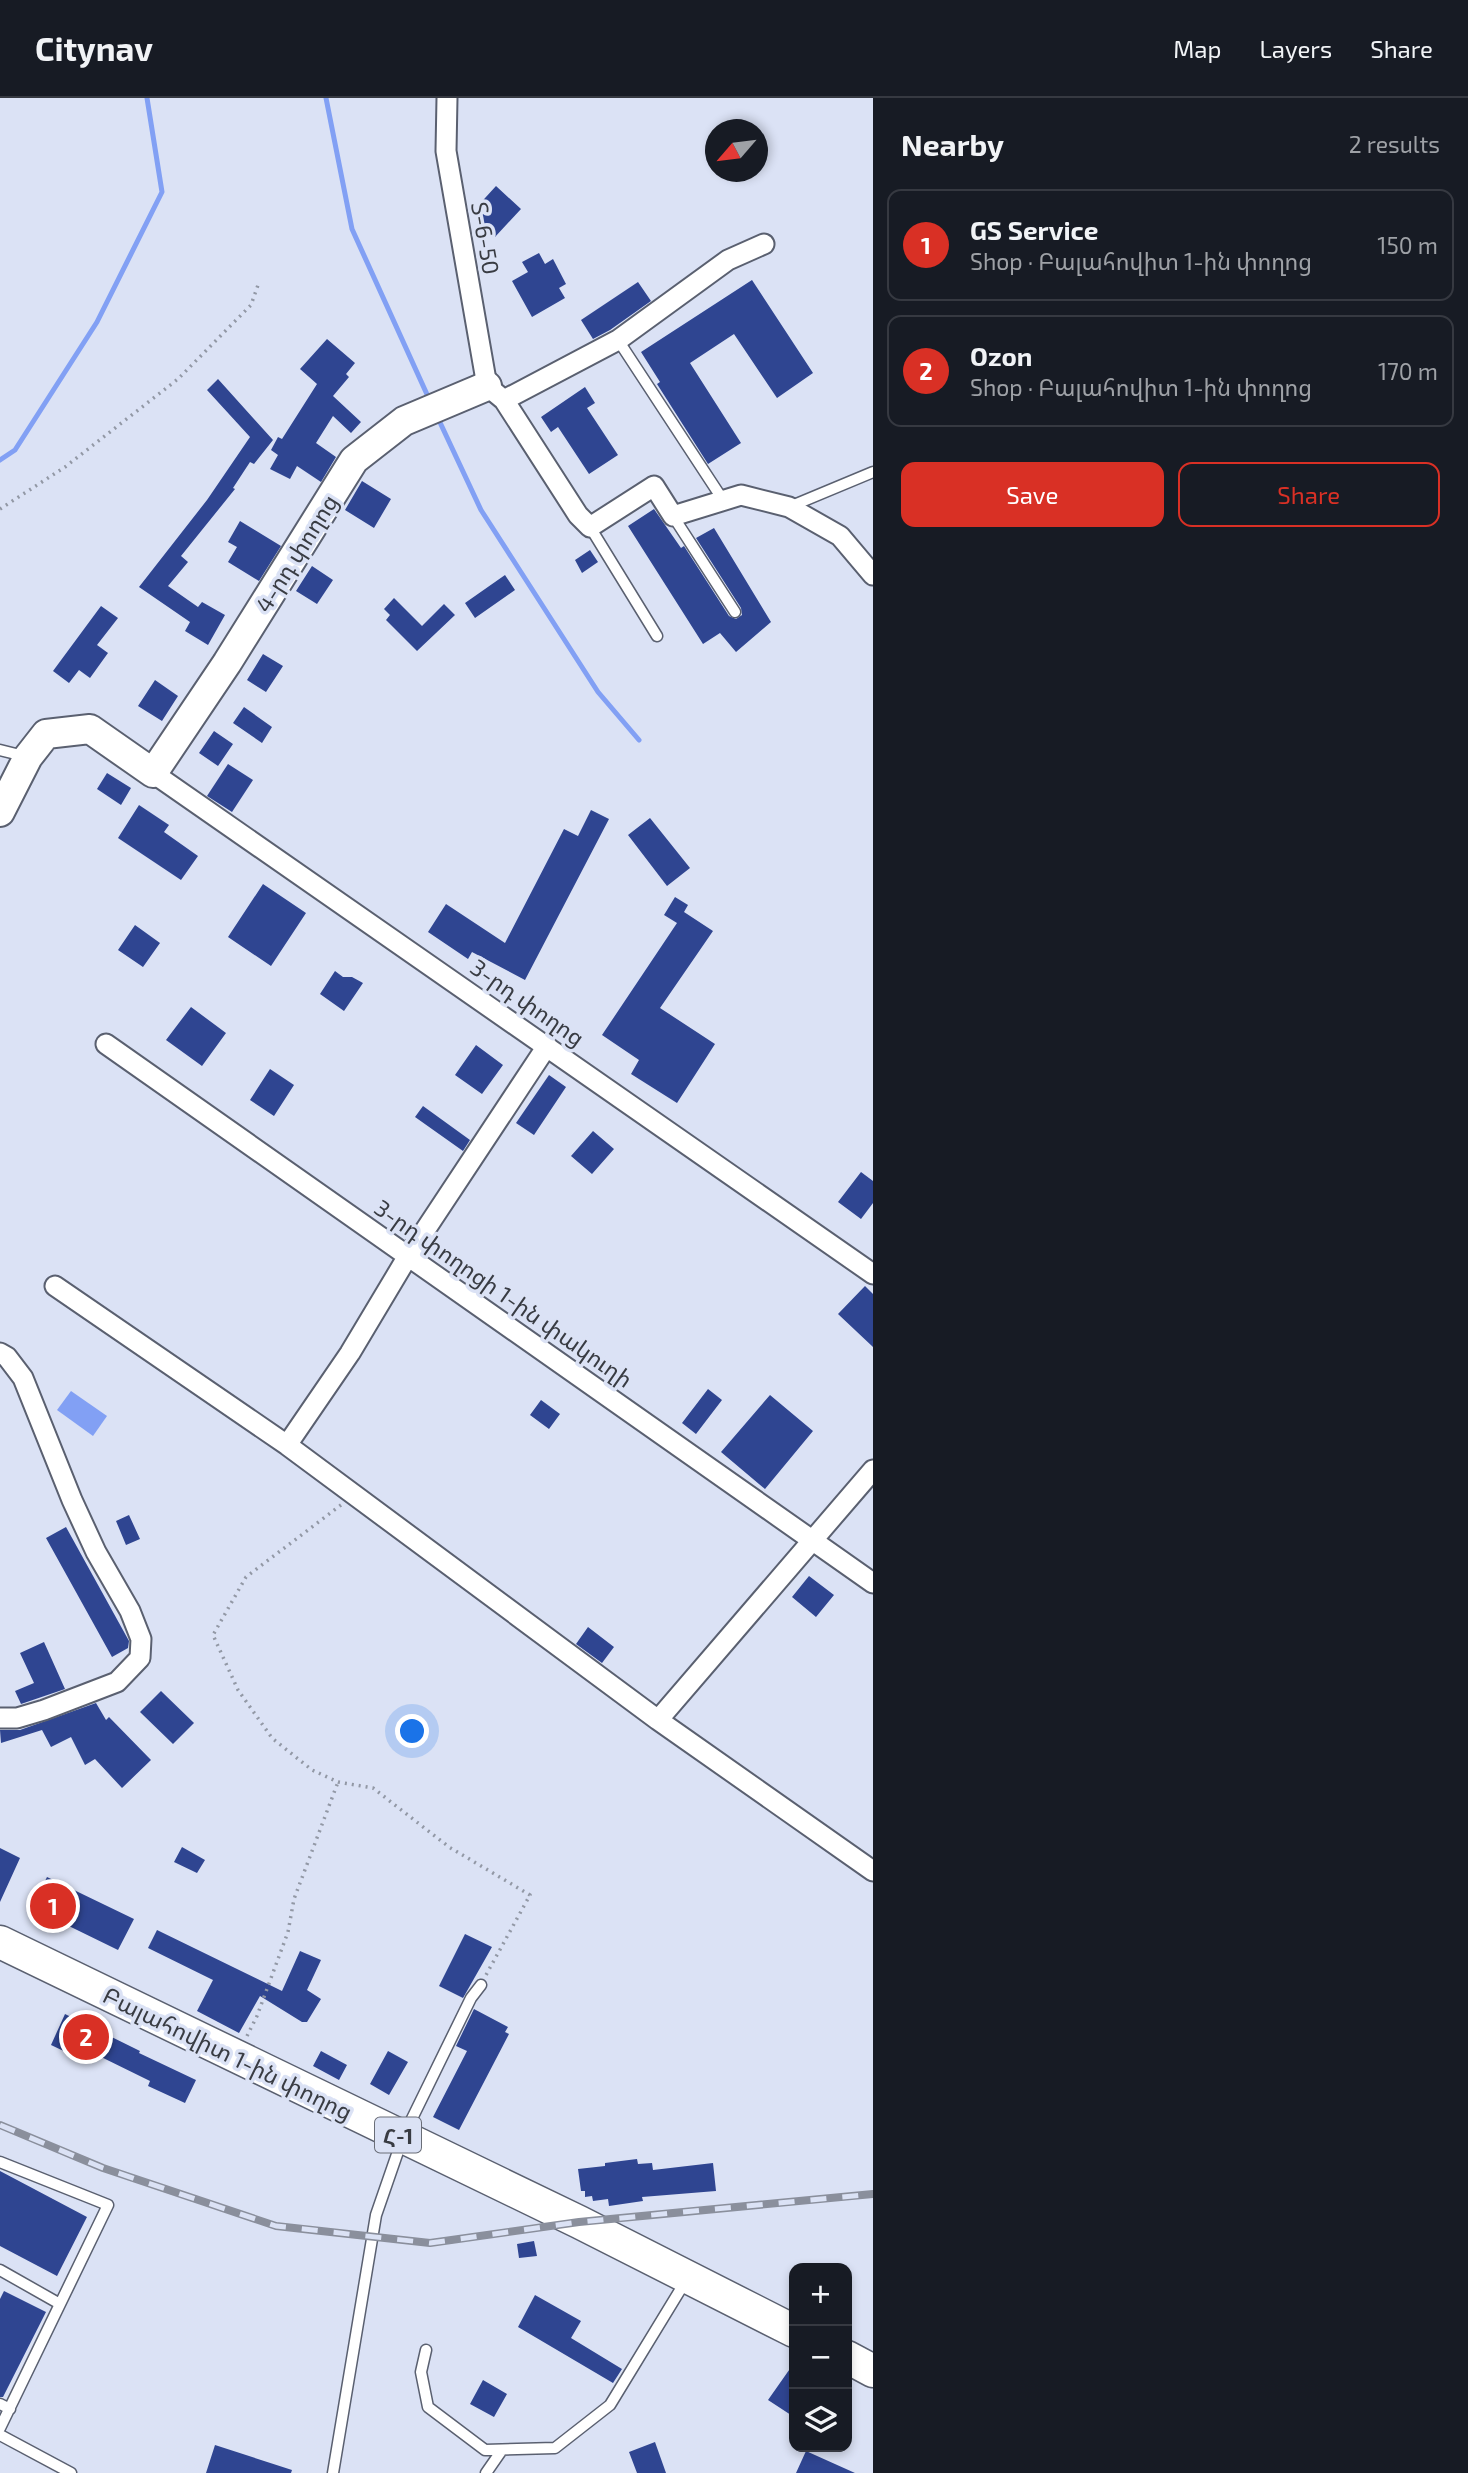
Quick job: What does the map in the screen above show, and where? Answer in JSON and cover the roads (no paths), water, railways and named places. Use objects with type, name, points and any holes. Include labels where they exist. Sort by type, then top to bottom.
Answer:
[{"type":"main road","name":"Բալահովիտ 1-ին փողոց","points":[[0,1942],[579,2222],[789,2329]]},
{"type":"main road","points":[[852,2360],[873,2371]]},
{"type":"street","name":"Տ-6-50","points":[[447,98],[446,151],[488,392]]},
{"type":"street","points":[[764,244],[728,260],[618,340],[488,392],[578,515],[590,527],[654,486],[673,516],[741,495],[789,506],[841,536],[873,575]]},
{"type":"street","name":"4-րդ փողոց","points":[[153,773],[234,652],[354,460],[404,421],[488,392]]},
{"type":"street","points":[[0,811],[28,757],[46,734],[90,729],[153,773]]},
{"type":"street","name":"3-րդ փողոց","points":[[153,773],[873,1274]]},
{"type":"street","name":"3-րդ փողոցի 1-ին փակուղի","points":[[106,1044],[873,1583]]},
{"type":"street","points":[[287,1446],[350,1353],[408,1256],[547,1046]]},
{"type":"street","points":[[55,1286],[287,1446],[658,1720],[873,1871]]},
{"type":"street","points":[[0,1353],[8,1357],[23,1378],[72,1500],[96,1552],[130,1611],[141,1639],[140,1658],[117,1682],[18,1718],[0,1718]]},
{"type":"street","points":[[658,1720],[873,1470]]},
{"type":"lane","points":[[618,340],[723,500]]},
{"type":"lane","points":[[789,506],[873,472]]},
{"type":"lane","points":[[673,516],[735,612]]},
{"type":"lane","points":[[590,527],[657,636]]},
{"type":"lane","points":[[0,750],[28,757]]},
{"type":"lane","points":[[333,2473],[376,2215],[403,2137],[471,1998],[481,1985]]},
{"type":"lane","points":[[0,2162],[108,2205],[60,2304],[5,2406],[0,2428]]},
{"type":"lane","points":[[0,2270],[60,2304]]},
{"type":"lane","points":[[426,2350],[421,2372],[428,2407],[485,2450],[555,2448],[610,2405],[687,2278]]},
{"type":"lane","points":[[0,2435],[71,2473]]},
{"type":"lane","points":[[486,2473],[502,2449]]},
{"type":"water","points":[[71,1391],[107,1416],[93,1436],[57,1410]]},
{"type":"waterway","points":[[0,460],[15,450],[97,322],[162,192],[147,98]]},
{"type":"waterway","points":[[326,98],[352,229],[430,401]]},
{"type":"waterway","points":[[437,416],[481,510],[598,692],[639,740]]},
{"type":"railway","points":[[0,2125],[103,2168],[276,2226],[430,2243],[579,2222],[873,2194]]},
{"type":"place","name":"GS Service","points":[[53,1906]]},
{"type":"place","name":"Ozon","points":[[86,2037]]}]
